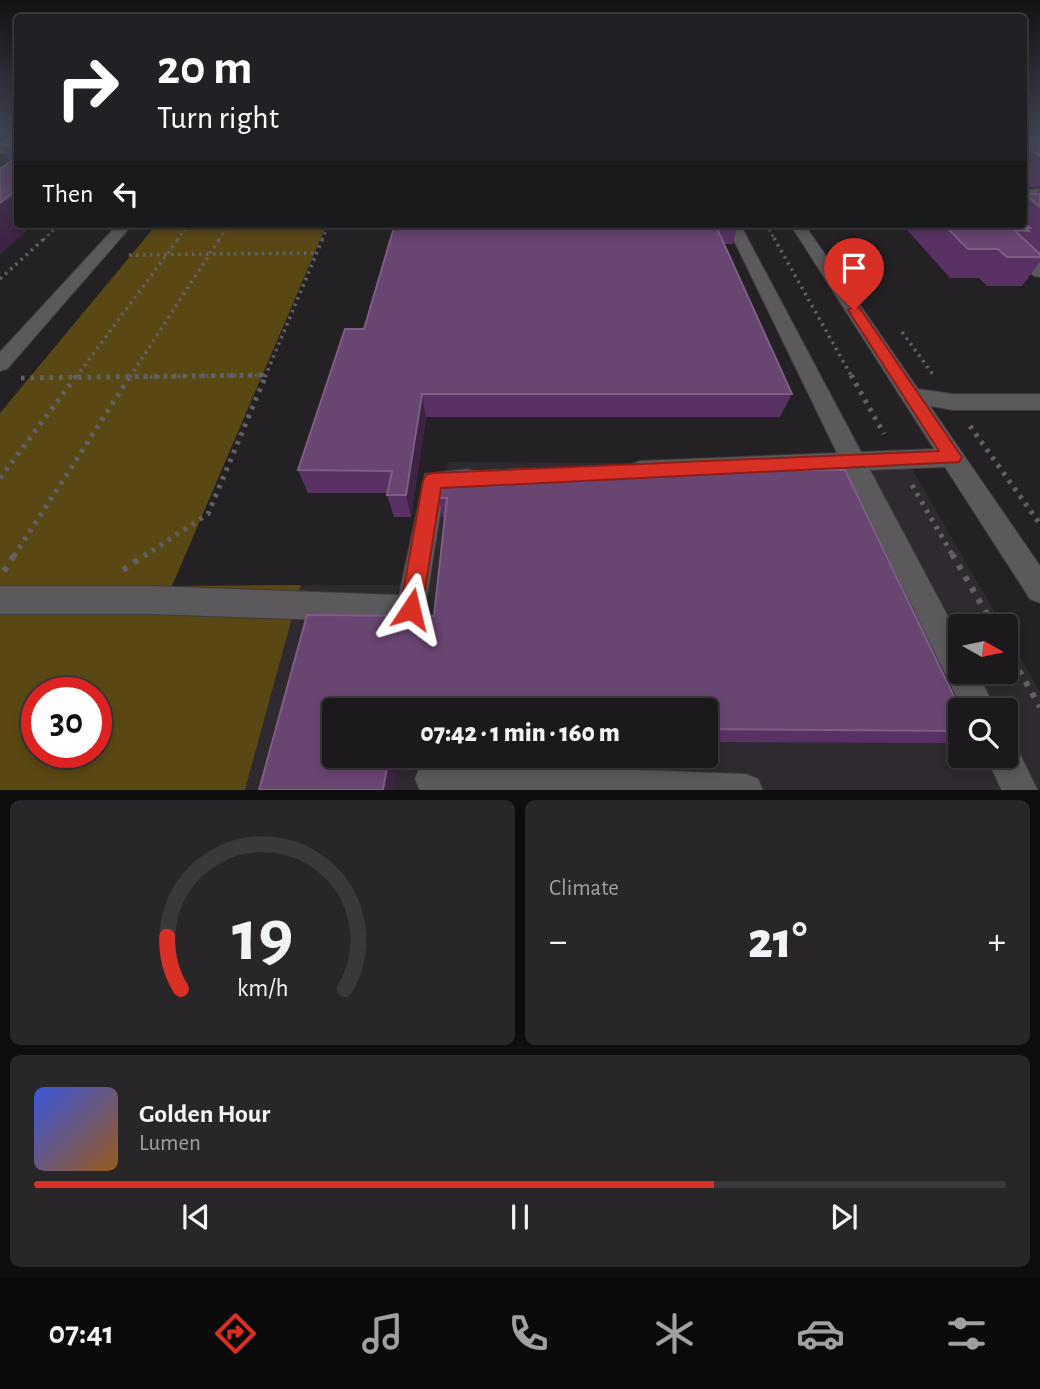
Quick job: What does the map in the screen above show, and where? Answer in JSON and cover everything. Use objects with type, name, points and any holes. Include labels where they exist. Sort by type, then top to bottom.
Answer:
[{"type":"street","points":[[0,364],[123,228]]},
{"type":"street","points":[[735,228],[974,698]]},
{"type":"street","points":[[800,228],[1040,590]]},
{"type":"street","points":[[992,228],[1040,272]]},
{"type":"street","points":[[911,396],[953,402],[1040,402]]},
{"type":"street","points":[[622,472],[953,457]]},
{"type":"street","points":[[0,600],[411,609],[433,481],[487,478]]},
{"type":"street","points":[[1009,768],[1021,790]]},
{"type":"street","points":[[432,779],[746,790]]},
{"type":"path","points":[[0,279],[56,228]]},
{"type":"path","points":[[0,478],[186,228]]},
{"type":"path","points":[[0,578],[226,228]]},
{"type":"path","points":[[93,600],[102,583],[208,514],[327,228]]},
{"type":"path","points":[[768,228],[987,614]]},
{"type":"path","points":[[99,255],[317,253]]},
{"type":"path","points":[[12,378],[265,375]]},
{"type":"path","points":[[1018,668],[1040,706]]},
{"type":"shaded area","points":[[154,228],[325,228],[172,586],[301,585],[245,790],[0,790],[0,413]]},
{"type":"shaded area","points":[[448,462],[909,464],[996,614],[948,614],[948,684],[1018,684],[1018,654],[1040,692],[1040,790],[245,790],[301,585],[428,585]]},
{"type":"building","points":[[0,171],[14,171],[14,192],[0,203]]},
{"type":"building","points":[[1027,194],[1040,194],[1040,207],[1027,196]]},
{"type":"building","points":[[394,228],[717,228],[792,394],[422,394],[406,495],[387,495],[392,471],[298,470],[345,329],[364,329]]},
{"type":"building","points":[[947,228],[1026,228],[1029,231],[1014,230],[1040,257],[1007,257],[998,249],[968,249]]},
{"type":"building","points":[[526,469],[845,470],[955,698],[948,698],[948,731],[718,729],[718,698],[322,698],[322,768],[387,768],[383,790],[259,790],[307,615],[434,616],[447,498],[439,498],[443,473]]},
{"type":"route","points":[[411,609],[433,481],[953,457],[854,310]]}]
